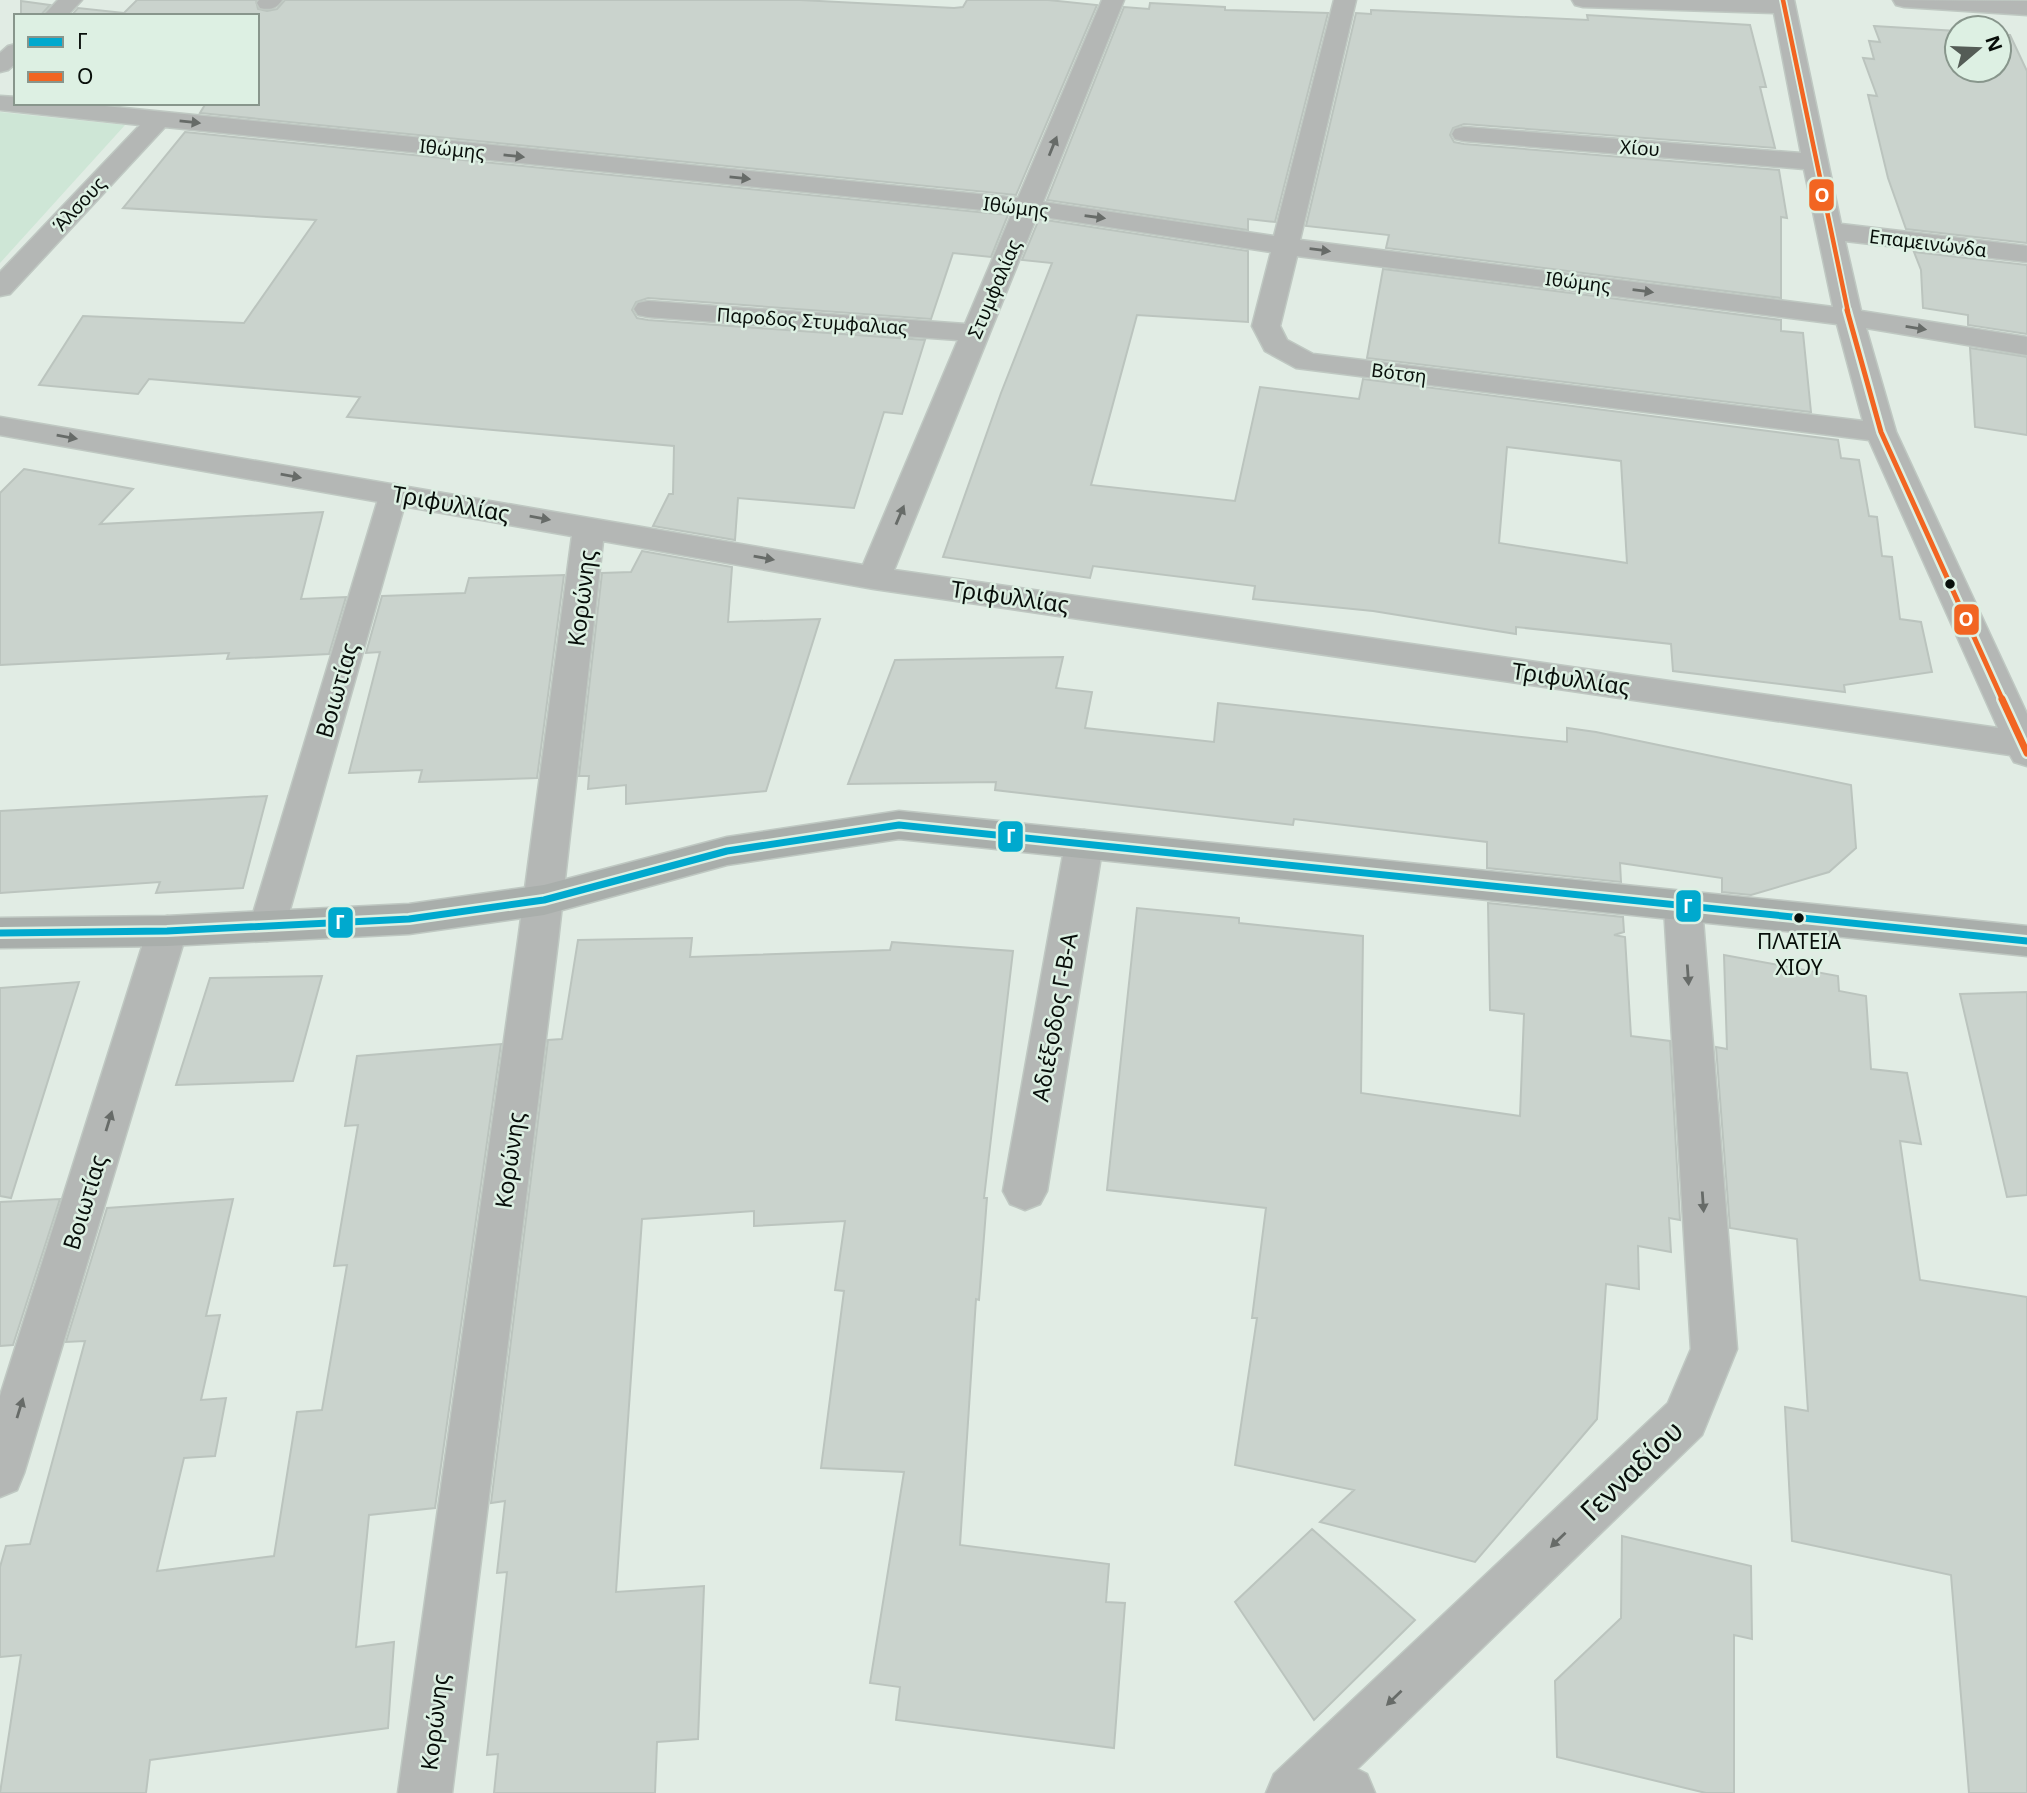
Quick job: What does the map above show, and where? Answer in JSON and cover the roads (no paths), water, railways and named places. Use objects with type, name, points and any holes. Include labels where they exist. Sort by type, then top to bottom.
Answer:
[{"type":"street","points":[[56,14],[71,0]]},
{"type":"street","name":"Στυμφαλίας","points":[[874,578],[1113,0]]},
{"type":"street","name":"Βότση","points":[[1345,0],[1266,326],[1275,345],[1306,362],[1881,432]]},
{"type":"street","points":[[1583,0],[1784,4],[1829,231],[1849,317],[1881,432],[2025,749]]},
{"type":"street","points":[[1904,0],[2015,5]]},
{"type":"street","points":[[0,65],[14,53]]},
{"type":"street","name":"Ιθώμης","points":[[20,105],[1027,207],[1284,246],[1849,317],[2027,346]]},
{"type":"street","name":"Άλσους","points":[[0,288],[159,119]]},
{"type":"street","name":"Χίου","points":[[1464,134],[1816,162]]},
{"type":"street","name":"Επαμεινώνδα","points":[[1829,231],[2027,254]]},
{"type":"street","name":"Παροδος Στυμφαλιας","points":[[648,309],[975,333]]},
{"type":"street","name":"Τριφυλλίας","points":[[0,425],[874,578],[2025,749]]},
{"type":"street","name":"Κορώνης","points":[[425,1793],[544,900],[589,527]]},
{"type":"street","points":[[0,933],[167,931],[409,919],[544,900],[727,852],[899,825],[2027,941]]},
{"type":"street","name":"Αδιέξοδος Γ-Β-Α","points":[[1025,1191],[1084,844]]},
{"type":"street","name":"Γενναδίου","points":[[1316,1789],[1685,1419],[1714,1349],[1683,907]]},
{"type":"street","name":"Βοιωτίας","points":[[0,1473],[167,931]]},
{"type":"lane","name":"Βοιωτίας","points":[[267,926],[394,493]]},
{"type":"place","name":"ΠΛΑΤΕΙΑ ΧΙΟΥ","points":[[1799,918]]}]
